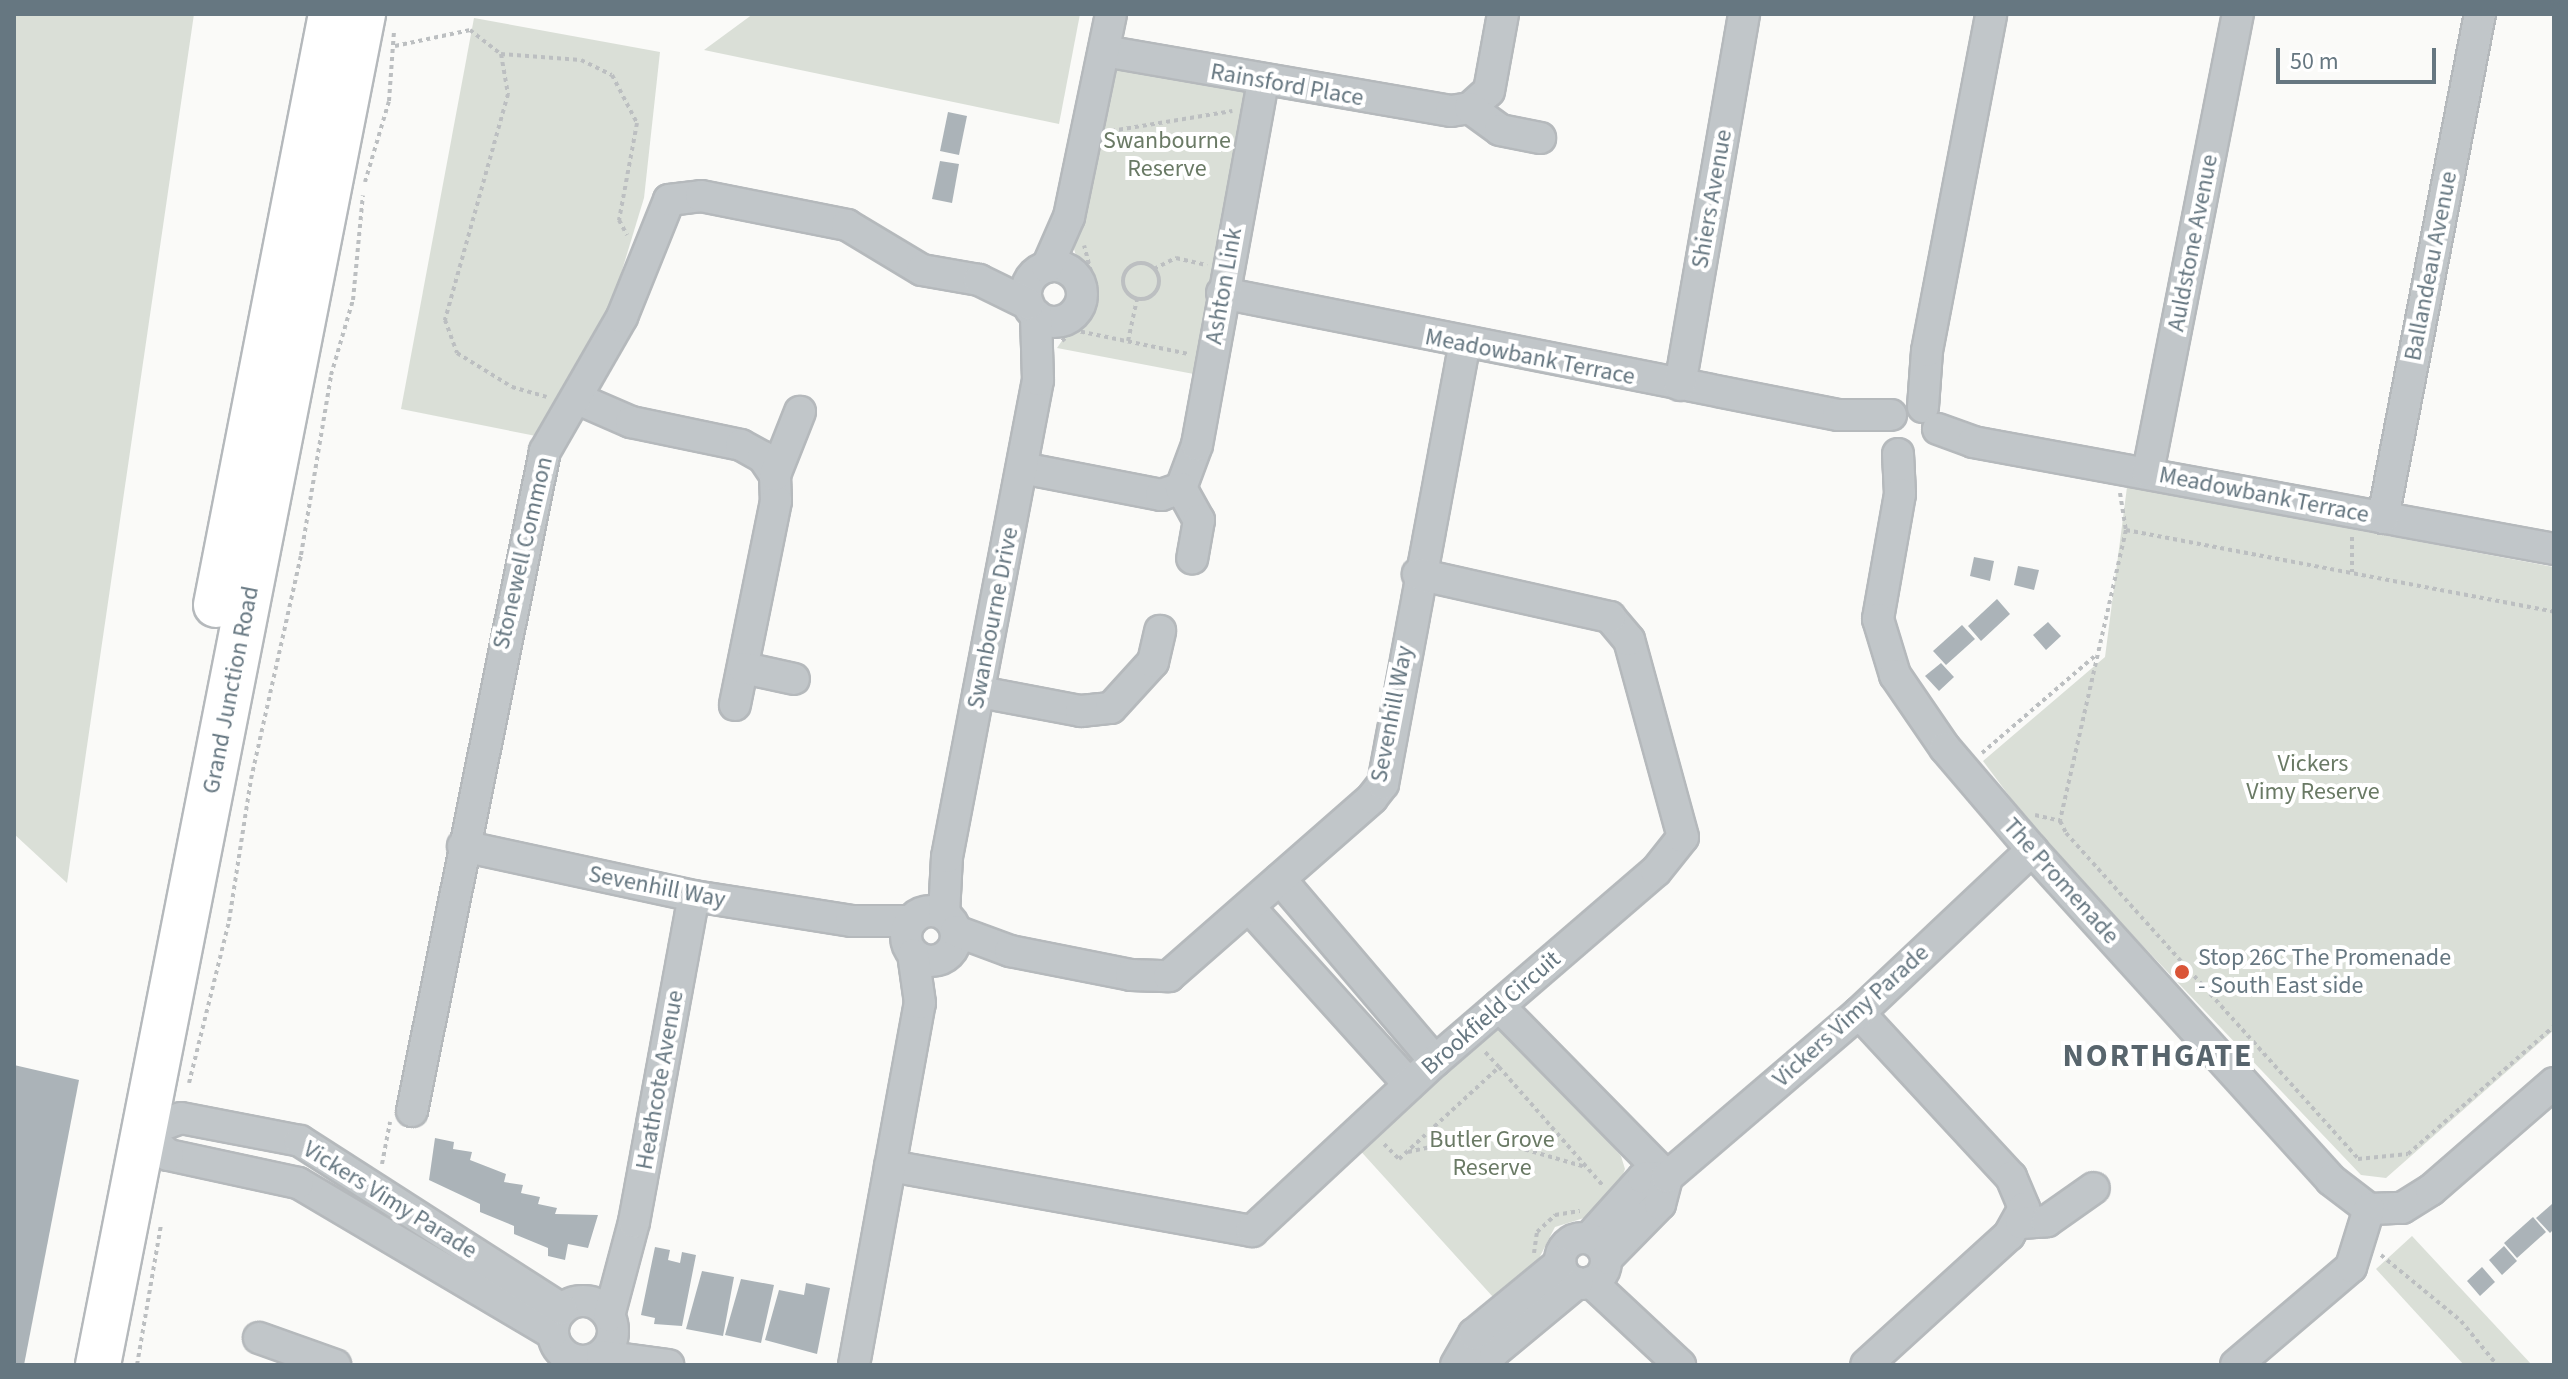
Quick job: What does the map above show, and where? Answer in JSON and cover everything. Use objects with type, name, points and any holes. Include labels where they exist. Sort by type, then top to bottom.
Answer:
[{"type":"highway","name":"Grand Junction Road","points":[[98,1365],[129,1129],[331,14]]},
{"type":"highway","name":"Grand Junction Road","points":[[67,1365],[129,1129],[378,20]]},
{"type":"street","points":[[1050,270],[1082,293],[1077,311],[1052,324],[1050,270],[1075,227],[1111,14]]},
{"type":"street","points":[[1503,14],[1489,91],[1470,108],[1500,130],[1540,138]]},
{"type":"street","name":"Shiers Avenue","points":[[1680,385],[1744,14]]},
{"type":"street","name":"The Promenade","points":[[1991,14],[1878,619],[1895,675],[1945,748],[2032,850],[2331,1180],[2369,1209]]},
{"type":"street","name":"Auldstone Avenue","points":[[2148,472],[2238,14]]},
{"type":"street","name":"Ballandeau Avenue","points":[[2383,518],[2480,14]]},
{"type":"street","name":"Rainsford Place","points":[[1104,51],[1263,82],[1451,111],[1470,108]]},
{"type":"street","name":"Ashton Link","points":[[1181,488],[1197,445],[1218,280],[1263,82]]},
{"type":"street","name":"Stonewell Common","points":[[412,1111],[527,514],[545,451],[569,393],[622,317],[656,224],[669,200],[686,195],[847,225],[922,270],[979,280],[1050,270]]},
{"type":"street","name":"Stonewell Common","points":[[979,280],[1052,324]]},
{"type":"street","name":"Meadowbank Terrace","points":[[1218,280],[1464,346],[2554,549]]},
{"type":"street","name":"Swanbourne Drive","points":[[854,1365],[931,935],[1038,380],[1052,324]]},
{"type":"street","name":"Sevenhill Way","points":[[463,846],[694,896],[931,935],[1131,975],[1169,976],[1383,784],[1418,574],[1464,346]]},
{"type":"street","points":[[569,393],[631,422],[741,445],[763,457],[775,475]]},
{"type":"street","points":[[735,705],[776,501],[775,475],[800,412]]},
{"type":"street","points":[[1022,468],[1161,495],[1181,488],[1199,520],[1192,558]]},
{"type":"street","name":"Brookfield Circuit","points":[[890,1166],[1252,1231],[1409,1084],[1656,871],[1683,837],[1629,640],[1610,617],[1418,574]]},
{"type":"street","points":[[980,692],[1081,711],[1111,708],[1153,662],[1160,631]]},
{"type":"street","points":[[744,668],[794,679]]},
{"type":"street","name":"Vickers Vimy Parade","points":[[1460,1361],[1495,1351],[1660,1204],[1667,1177],[1859,1013],[2032,850]]},
{"type":"street","points":[[1280,879],[1435,1061]]},
{"type":"street","name":"Heathcote Avenue","points":[[598,1346],[619,1262],[634,1222],[694,896]]},
{"type":"street","points":[[1249,907],[1409,1084]]},
{"type":"street","points":[[1499,1006],[1667,1177]]},
{"type":"street","points":[[1859,1013],[2011,1177],[2024,1208],[2021,1223],[1866,1365]]},
{"type":"street","points":[[2236,1365],[2351,1267],[2369,1209],[2402,1208],[2431,1190],[2554,1083]]},
{"type":"street","name":"Vickers Vimy Parade","points":[[129,1129],[181,1118],[300,1141],[560,1331]]},
{"type":"street","name":"Vickers Vimy Parade","points":[[129,1129],[168,1155],[298,1183],[560,1331]]},
{"type":"street","name":"Vickers Vimy Parade","points":[[1588,1266],[1607,1196],[1643,1178],[1667,1177]]},
{"type":"street","points":[[2021,1223],[2047,1221],[2094,1188]]},
{"type":"street","name":"Heathcote Avenue","points":[[560,1331],[619,1262]]},
{"type":"street","name":"Vickers Vimy Parade","points":[[1460,1361],[1474,1334],[1526,1293],[1588,1266]]},
{"type":"street","points":[[1588,1266],[1680,1365]]},
{"type":"street","points":[[560,1331],[596,1304],[598,1346]]},
{"type":"street","points":[[560,1331],[598,1346],[660,1363]]},
{"type":"street","points":[[259,1338],[335,1365]]},
{"type":"path","points":[[185,1095],[229,921],[253,765],[301,555],[331,375],[353,300],[364,184],[385,122],[395,46],[378,20]]},
{"type":"path","points":[[395,46],[470,30],[501,54],[599,65],[630,100],[637,123],[619,220],[630,239]]},
{"type":"path","points":[[501,54],[508,94],[445,320],[457,353],[512,387],[551,398],[569,393]]},
{"type":"path","points":[[1101,133],[1224,109],[1243,113]]},
{"type":"path","points":[[1052,324],[1091,315],[1095,287],[1075,227]]},
{"type":"path","points":[[1154,269],[1176,258],[1218,280]]},
{"type":"path","points":[[1137,299],[1124,288],[1126,271],[1141,263],[1154,269]]},
{"type":"path","points":[[1137,299],[1156,289],[1154,269]]},
{"type":"path","points":[[1128,341],[1137,299]]},
{"type":"path","points":[[1052,324],[1196,356]]},
{"type":"path","points":[[2060,821],[2126,530],[2119,485]]},
{"type":"path","points":[[2352,523],[2352,572]]},
{"type":"path","points":[[2126,530],[2554,612]]},
{"type":"path","points":[[1980,754],[2098,653]]},
{"type":"path","points":[[2034,815],[2060,821],[2358,1159],[2408,1154],[2554,1026]]},
{"type":"path","points":[[1479,1045],[1586,1167],[1607,1196]]},
{"type":"path","points":[[1365,1125],[1399,1159],[1499,1067]]},
{"type":"path","points":[[370,1158],[383,1166],[392,1113],[412,1111]]},
{"type":"path","points":[[1408,1152],[1479,1136],[1586,1167]]},
{"type":"path","points":[[1526,1293],[1512,1275],[1534,1255],[1537,1232],[1555,1215],[1588,1204]]},
{"type":"path","points":[[137,1365],[163,1214]]},
{"type":"path","points":[[2381,1255],[2461,1321],[2497,1365]]},
{"type":"green space","points":[[14,14],[194,14],[67,883],[14,834]]},
{"type":"green space","points":[[753,14],[1080,14],[1059,124],[704,50]]},
{"type":"green space","points":[[474,18],[660,52],[644,198],[603,333],[536,436],[401,409]]},
{"type":"green space","name":"Swanbourne Reserve","points":[[1118,65],[1243,89],[1251,101],[1199,375],[1057,348],[1089,301],[1074,249]]},
{"type":"green space","name":"Vickers Vimy Reserve","points":[[2127,487],[2554,567],[2554,1030],[2386,1178],[2361,1175],[2043,841],[1983,761],[2105,657]]},
{"type":"green space","name":"Butler Grove Reserve","points":[[1501,1028],[1515,1036],[1621,1156],[1625,1169],[1619,1185],[1601,1201],[1600,1213],[1555,1227],[1530,1276],[1518,1276],[1493,1297],[1356,1146],[1493,1029]]},
{"type":"green space","points":[[2412,1236],[2532,1365],[2464,1365],[2376,1269]]},
{"type":"building","points":[[948,112],[967,116],[959,155],[940,151]]},
{"type":"building","points":[[940,161],[959,164],[952,203],[932,199]]},
{"type":"building","points":[[1974,557],[1994,561],[1990,581],[1970,576]]},
{"type":"building","points":[[2018,566],[2039,570],[2034,590],[2014,585]]},
{"type":"building","points":[[1997,599],[2010,614],[1981,641],[1968,626]]},
{"type":"building","points":[[2048,622],[2061,636],[2046,650],[2033,635]]},
{"type":"building","points":[[1962,625],[1975,639],[1946,665],[1933,651]]},
{"type":"building","points":[[1941,663],[1954,677],[1939,691],[1925,676]]},
{"type":"building","points":[[14,1065],[79,1080],[24,1365],[14,1365]]},
{"type":"building","points":[[435,1138],[454,1142],[453,1149],[472,1152],[470,1160],[506,1174],[504,1182],[523,1185],[521,1193],[540,1197],[538,1204],[557,1208],[555,1214],[598,1215],[588,1248],[568,1244],[565,1260],[548,1256],[548,1248],[514,1234],[514,1226],[480,1212],[480,1204],[429,1180]]},
{"type":"building","points":[[2552,1204],[2554,1229],[2550,1233],[2536,1218]]},
{"type":"building","points":[[2533,1217],[2546,1232],[2517,1258],[2504,1243]]},
{"type":"building","points":[[2504,1246],[2517,1261],[2502,1275],[2489,1260]]},
{"type":"building","points":[[655,1247],[670,1250],[668,1260],[680,1263],[682,1252],[696,1255],[682,1326],[654,1324],[655,1318],[641,1315]]},
{"type":"building","points":[[2482,1267],[2495,1282],[2480,1296],[2467,1281]]},
{"type":"building","points":[[702,1271],[734,1277],[723,1336],[686,1329]]},
{"type":"building","points":[[741,1279],[774,1285],[761,1343],[725,1335]]},
{"type":"building","points":[[806,1283],[830,1288],[817,1354],[765,1340],[779,1290],[804,1295]]},
{"type":"place","name":"Stop 26C The Promenade - South East side","points":[[2182,972]]},
{"type":"district","name":"NORTHGATE","points":[[2158,1056]]}]
